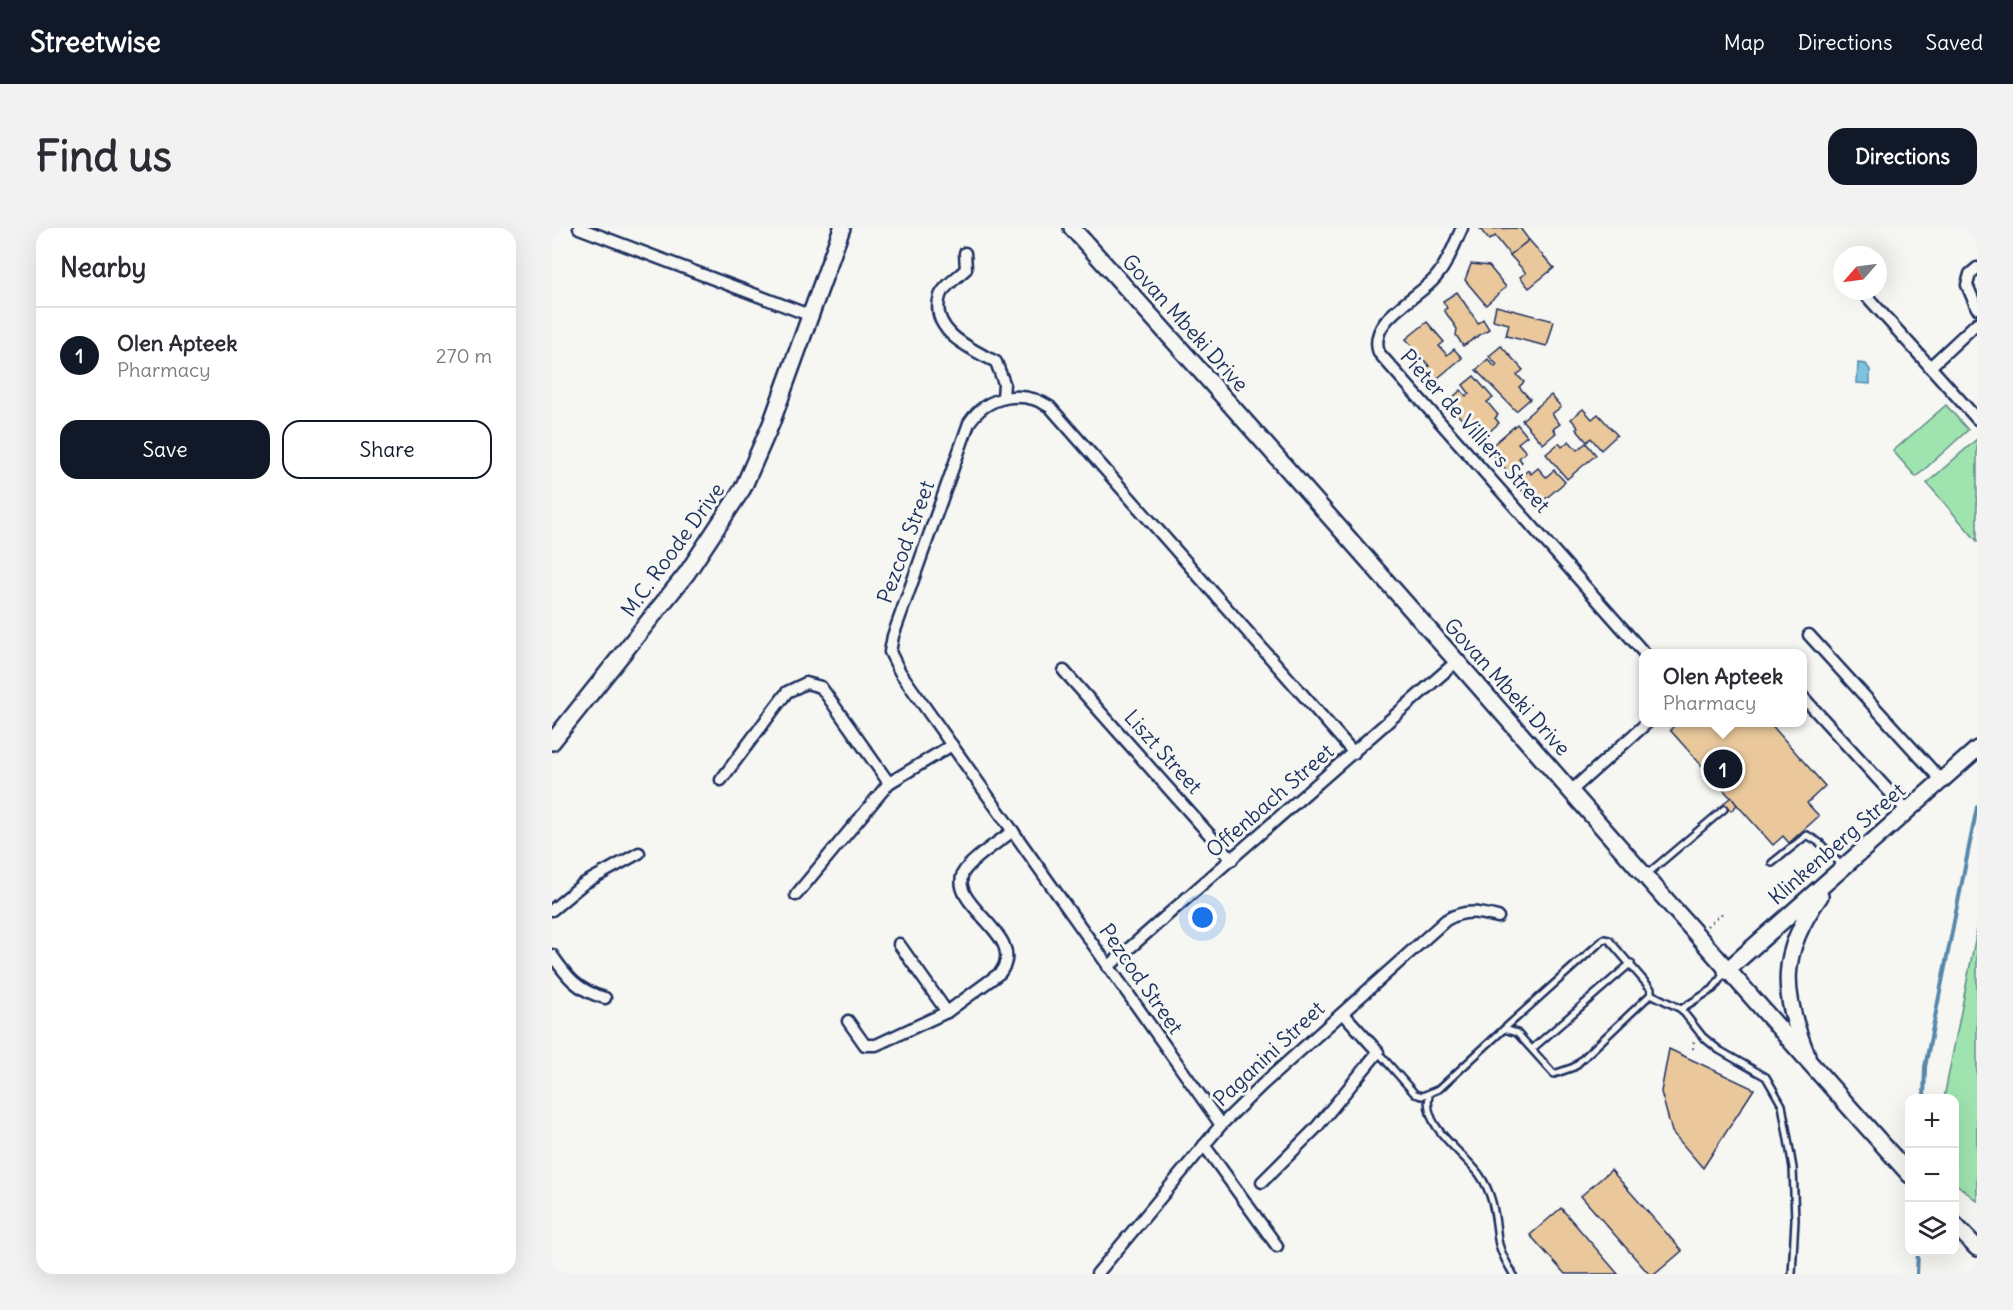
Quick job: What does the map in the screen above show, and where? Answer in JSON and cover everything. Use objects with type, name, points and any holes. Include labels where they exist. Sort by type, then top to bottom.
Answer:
[{"type":"street","points":[[579,228],[809,315]]},
{"type":"street","name":"M.C. Roode Drive","points":[[552,742],[687,573],[728,515],[757,459],[842,228]]},
{"type":"street","name":"Govan Mbeki Drive","points":[[1072,228],[1572,790],[1726,971],[1905,1169]]},
{"type":"street","name":"Pieter de Villiers Street","points":[[1462,228],[1441,272],[1379,331],[1377,345],[1379,353],[1641,649]]},
{"type":"street","points":[[965,253],[966,269],[941,294],[939,314],[943,325],[958,340],[996,362],[1004,383],[1004,398],[1031,398],[1050,407],[1354,753]]},
{"type":"street","points":[[1977,268],[1970,274],[1967,285],[1977,308]]},
{"type":"street","points":[[1870,300],[1977,418]]},
{"type":"street","points":[[1930,367],[1977,323]]},
{"type":"street","name":"Pezcod Street","points":[[1004,398],[985,405],[969,423],[890,646],[890,652],[900,672],[1221,1125]]},
{"type":"street","points":[[1809,635],[1941,780]]},
{"type":"street","name":"Offenbach Street","points":[[1108,967],[1456,662]]},
{"type":"street","name":"Liszt Street","points":[[1064,670],[1232,860]]},
{"type":"street","points":[[721,780],[788,692],[806,682],[821,687],[889,783]]},
{"type":"street","points":[[1807,700],[1907,811]]},
{"type":"street","points":[[1572,790],[1643,727]]},
{"type":"street","points":[[796,895],[889,783],[952,745]]},
{"type":"street","name":"Klinkenberg Street","points":[[1726,971],[1977,749]]},
{"type":"street","points":[[848,1021],[862,1042],[876,1045],[947,1012],[994,978],[1006,965],[1007,951],[964,891],[962,876],[967,867],[1012,831]]},
{"type":"street","points":[[552,910],[583,884],[639,853]]},
{"type":"street","points":[[1812,1067],[1795,1022],[1786,974],[1789,953],[1798,930],[1832,878]]},
{"type":"street","name":"Paganini Street","points":[[1097,1274],[1221,1125],[1263,1084],[1446,920],[1458,913],[1473,911],[1498,917]]},
{"type":"street","points":[[899,944],[947,1012]]},
{"type":"street","points":[[552,955],[573,985],[587,994],[604,998]]},
{"type":"street","points":[[1262,1182],[1316,1128],[1378,1052],[1343,1013]]},
{"type":"street","points":[[1204,1145],[1277,1246]]},
{"type":"street","points":[[1959,1229],[1977,1248]]},
{"type":"lane","points":[[1645,876],[1724,809]]},
{"type":"lane","points":[[1772,863],[1807,835],[1820,843],[1844,867]]},
{"type":"lane","points":[[1378,1052],[1415,1094],[1429,1095],[1439,1089],[1604,939],[1609,940],[1631,963],[1651,989],[1651,994]]},
{"type":"lane","points":[[1532,1049],[1631,963]]},
{"type":"lane","points":[[1681,1009],[1713,989],[1726,971]]},
{"type":"lane","points":[[1651,994],[1681,1009],[1703,1037],[1719,1050],[1766,1077],[1782,1105],[1793,1168],[1795,1220],[1792,1274]]},
{"type":"lane","points":[[1504,1029],[1517,1033],[1554,1074],[1563,1073],[1574,1067],[1651,994]]},
{"type":"lane","points":[[1429,1095],[1427,1103],[1432,1119],[1487,1186],[1496,1214],[1498,1241],[1514,1274]]},
{"type":"path","points":[[1696,936],[1725,911]]},
{"type":"green space","points":[[1946,405],[1968,430],[1916,477],[1893,451]]},
{"type":"green space","points":[[1977,439],[1977,541],[1927,483]]},
{"type":"green space","points":[[1977,930],[1977,1201],[1959,1186],[1959,1094],[1945,1094]]},
{"type":"water","points":[[1858,363],[1866,364],[1870,370],[1870,384],[1857,383]]},
{"type":"building","points":[[1520,228],[1529,240],[1510,255],[1495,236],[1489,240],[1480,229]]},
{"type":"building","points":[[1529,240],[1554,268],[1529,288],[1520,277],[1526,273],[1510,255]]},
{"type":"building","points":[[1471,264],[1489,266],[1506,287],[1486,305],[1465,280]]},
{"type":"building","points":[[1457,292],[1478,323],[1483,319],[1489,329],[1463,346],[1456,335],[1457,329],[1444,310],[1447,308],[1443,301]]},
{"type":"building","points":[[1496,306],[1554,321],[1547,346],[1506,336],[1509,324],[1493,320]]},
{"type":"building","points":[[1427,322],[1444,342],[1439,346],[1447,355],[1454,349],[1462,358],[1433,382],[1423,371],[1429,366],[1406,339]]},
{"type":"building","points":[[1501,346],[1523,370],[1517,375],[1524,382],[1519,387],[1530,399],[1516,411],[1476,370],[1488,359],[1495,367],[1497,365],[1489,356]]},
{"type":"building","points":[[1474,376],[1493,398],[1487,402],[1498,415],[1495,418],[1499,423],[1488,433],[1475,418],[1467,425],[1451,407],[1457,402],[1453,397],[1461,390],[1466,396],[1469,393],[1463,385]]},
{"type":"building","points":[[1551,395],[1561,407],[1552,414],[1560,424],[1553,429],[1556,433],[1543,444],[1522,420]]},
{"type":"building","points":[[1583,409],[1592,419],[1598,414],[1617,435],[1601,450],[1591,438],[1587,442],[1571,419]]},
{"type":"building","points":[[1517,424],[1527,436],[1518,443],[1526,452],[1519,458],[1522,462],[1509,473],[1488,449]]},
{"type":"building","points":[[1569,441],[1577,450],[1586,443],[1596,455],[1567,479],[1546,454],[1559,443],[1562,447]]},
{"type":"building","points":[[1538,468],[1546,477],[1554,470],[1565,482],[1536,507],[1515,482],[1528,470],[1531,474]]},
{"type":"building","points":[[1673,727],[1773,727],[1825,786],[1807,803],[1819,816],[1789,843],[1783,836],[1773,845],[1670,730]]},
{"type":"building","points":[[1731,797],[1737,805],[1731,811],[1724,803]]},
{"type":"building","points":[[1669,1049],[1754,1089],[1703,1168],[1672,1132],[1661,1092]]},
{"type":"building","points":[[1611,1170],[1682,1251],[1655,1274],[1649,1274],[1581,1196]]},
{"type":"building","points":[[1561,1208],[1618,1274],[1565,1274],[1530,1235]]},
{"type":"waterway","points":[[1924,1094],[1925,1067],[1977,807]]},
{"type":"waterway","points":[[1917,1274],[1918,1256]]},
{"type":"place","name":"Olen Apteek","points":[[1723,769]]}]
